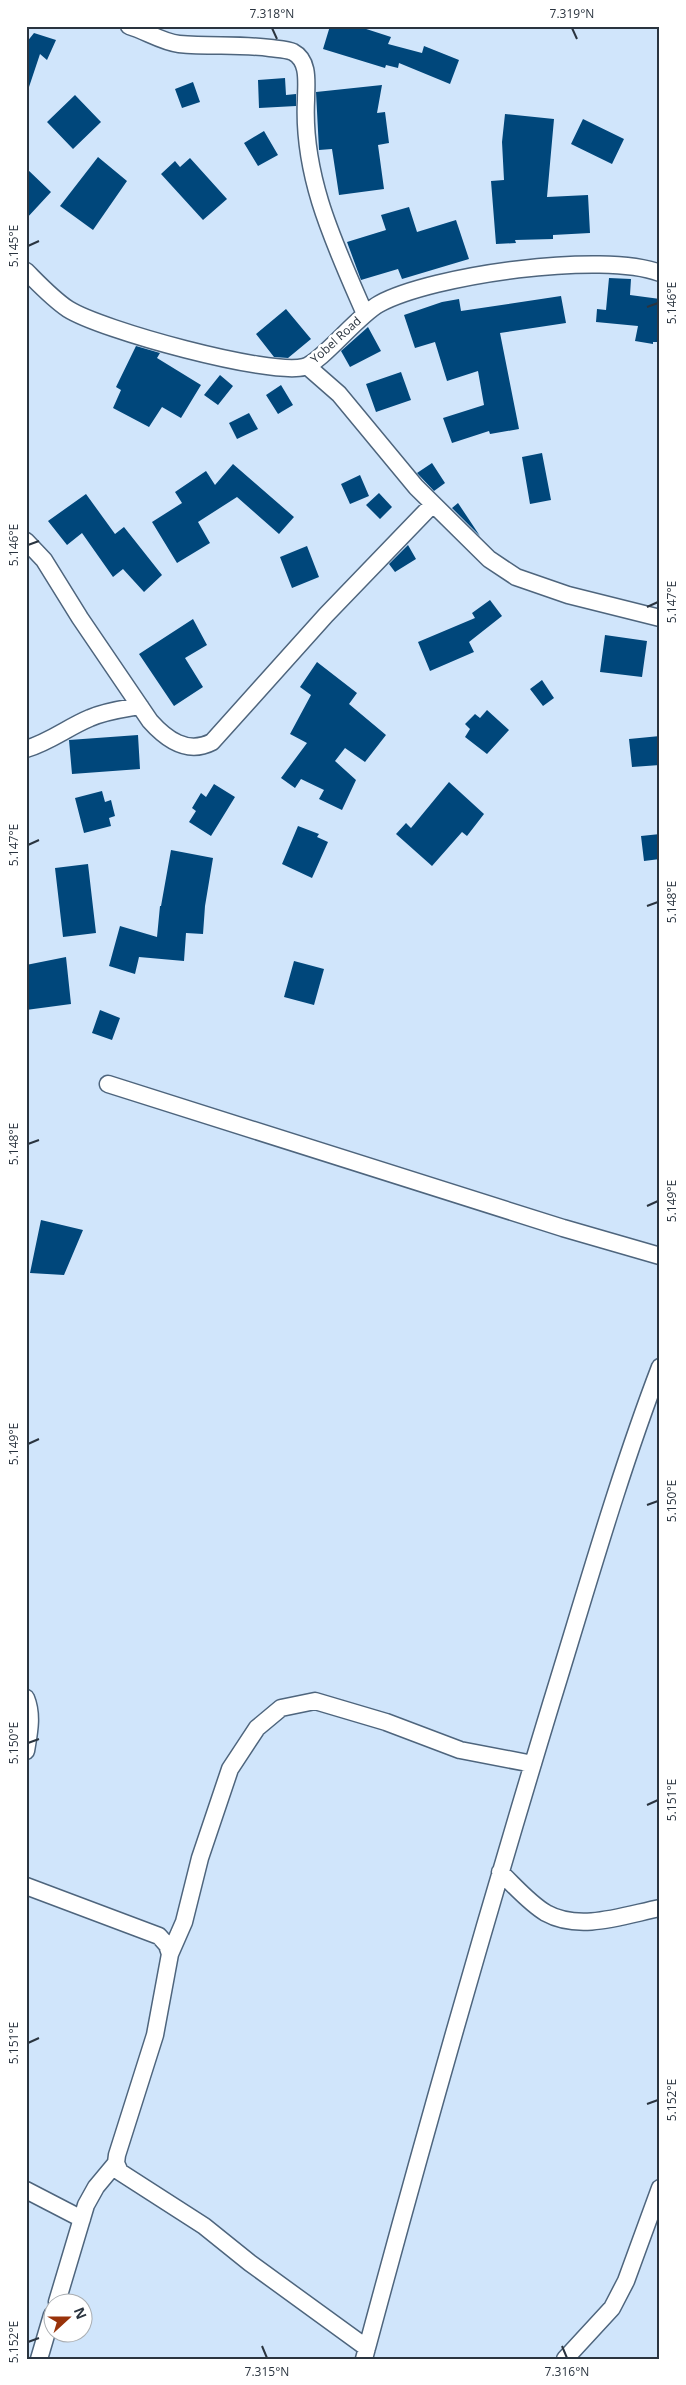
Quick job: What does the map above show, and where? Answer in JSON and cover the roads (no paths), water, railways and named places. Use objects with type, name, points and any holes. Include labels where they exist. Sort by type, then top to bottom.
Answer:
[{"type":"street","points":[[129,26],[177,44],[241,44],[291,51],[299,56],[304,65],[307,78],[305,118],[316,192],[337,250],[365,314]]},
{"type":"street","name":"Yobel Road","points":[[26,272],[69,310],[99,324],[172,346],[283,369],[307,366],[365,314],[400,295],[450,280],[547,266],[618,264],[660,273]]},
{"type":"street","points":[[307,366],[340,394],[416,487],[489,558],[516,577],[568,595],[660,618]]},
{"type":"street","points":[[26,541],[44,560],[80,618],[140,706],[162,734],[173,741],[196,748],[212,742],[319,623],[433,504]]},
{"type":"street","points":[[26,749],[50,740],[84,720],[101,714],[140,706]]},
{"type":"street","points":[[108,1084],[563,1228],[660,1256]]},
{"type":"street","points":[[116,2163],[120,2172],[130,2180],[204,2226],[366,2353],[447,2053],[500,1872],[631,1443],[660,1367]]},
{"type":"street","points":[[26,1698],[30,1706],[30,1724],[26,1751]]},
{"type":"street","points":[[60,2292],[86,2205],[96,2187],[116,2163],[155,2034],[170,1954],[184,1922],[200,1858],[230,1769],[257,1728],[281,1708],[315,1701],[386,1722],[460,1750],[533,1764]]},
{"type":"street","points":[[500,1872],[545,1912],[569,1920],[596,1921],[660,1908]]},
{"type":"street","points":[[26,1886],[159,1936],[167,1945],[170,1954]]},
{"type":"street","points":[[565,2359],[612,2308],[626,2281],[660,2188]]},
{"type":"street","points":[[26,2190],[82,2219]]},
{"type":"street","points":[[39,2359],[44,2342]]}]
